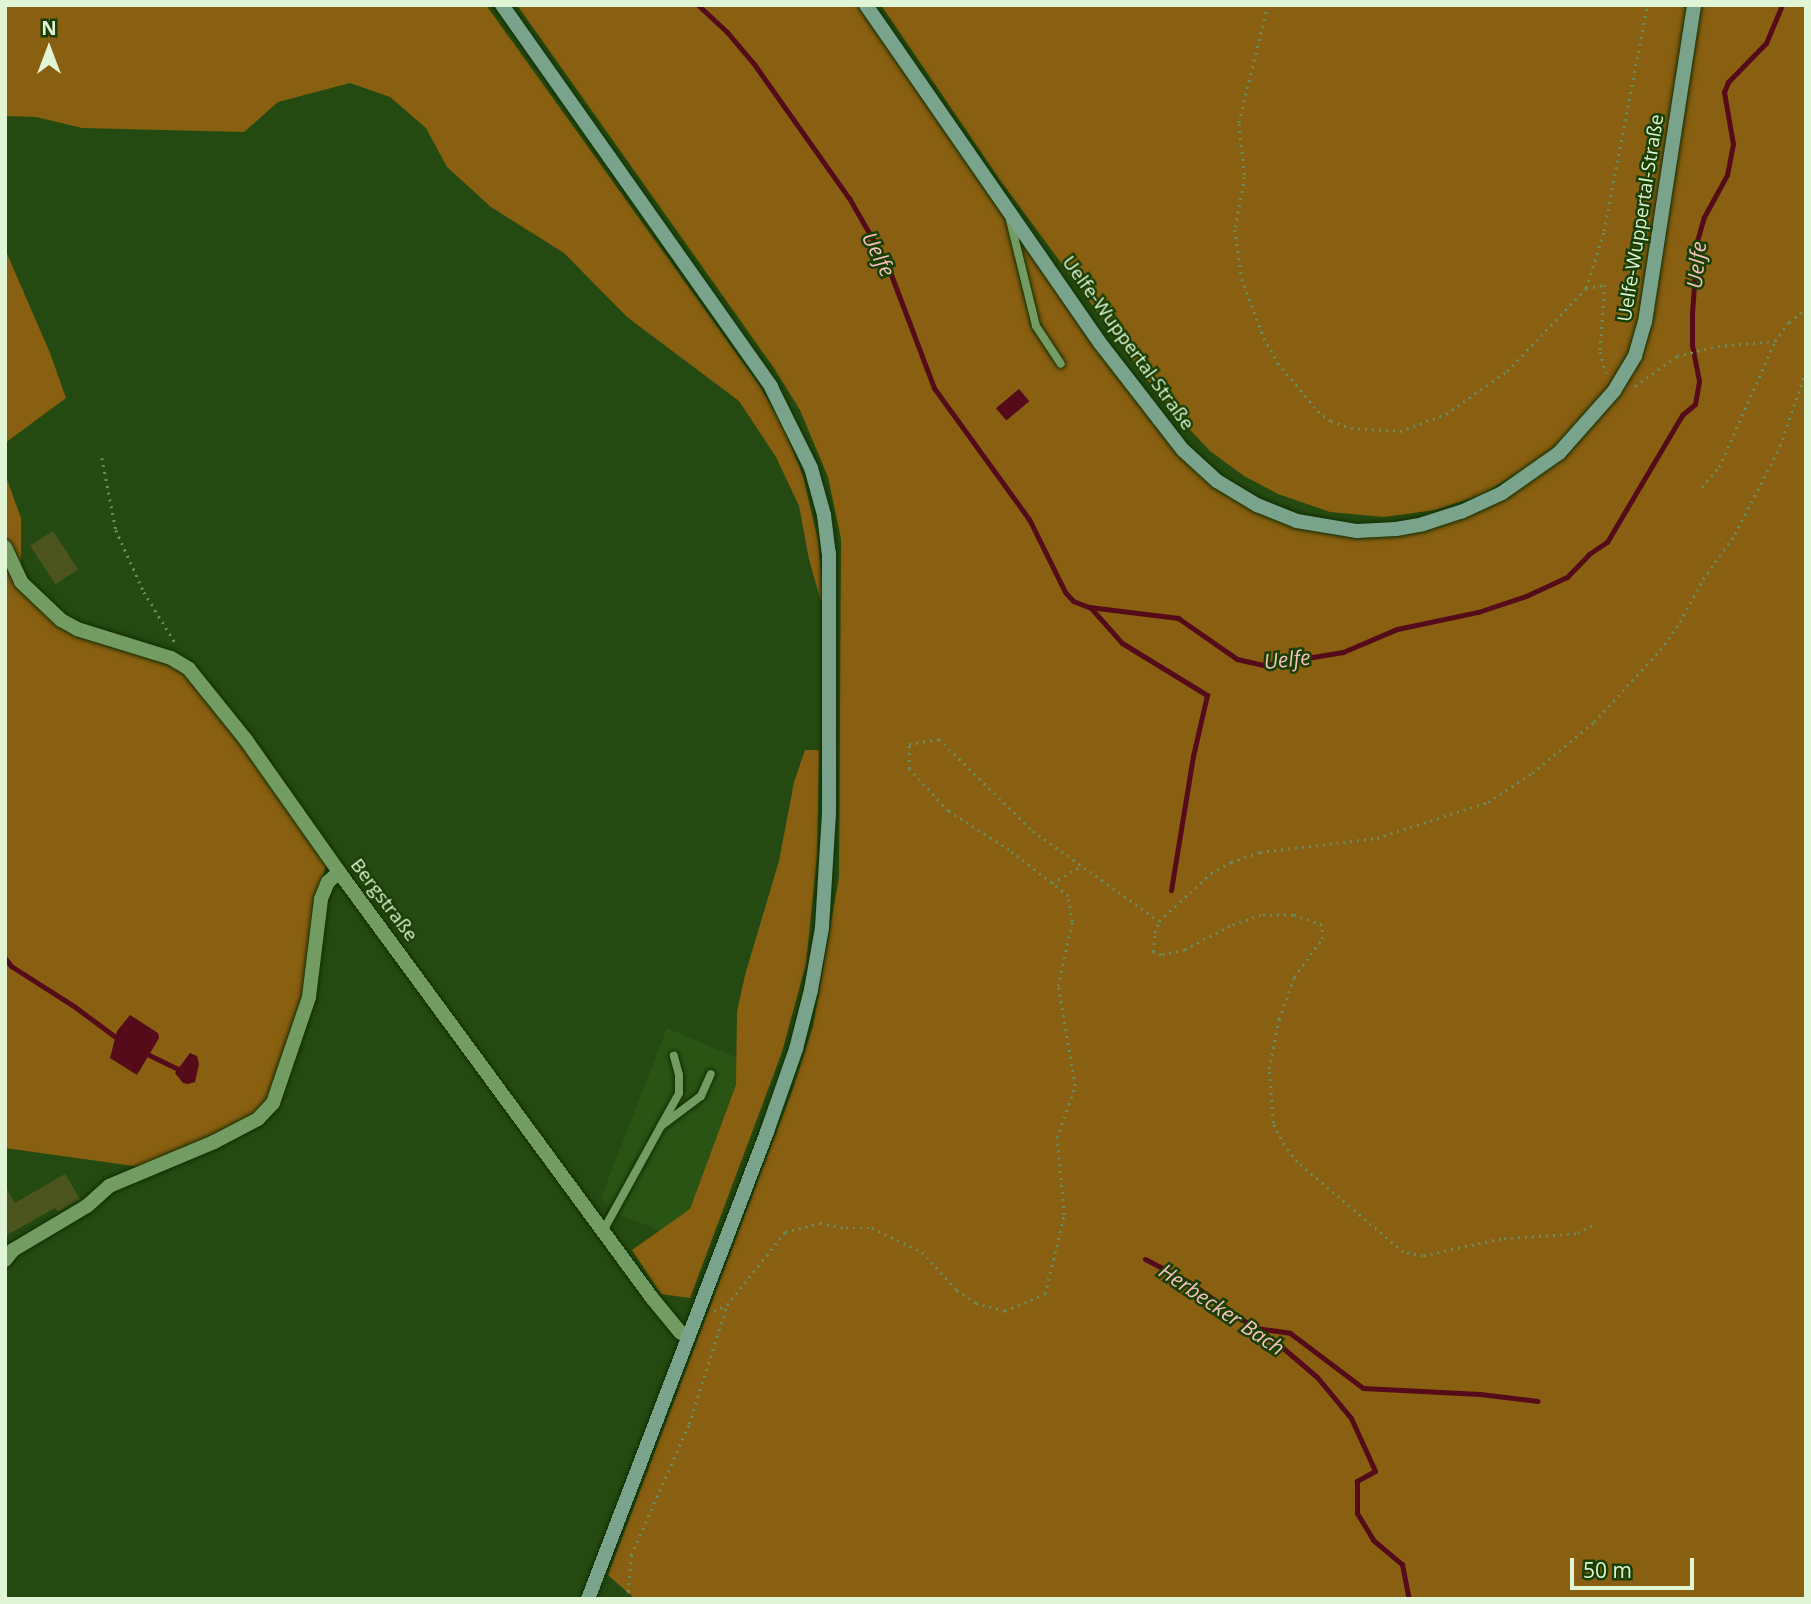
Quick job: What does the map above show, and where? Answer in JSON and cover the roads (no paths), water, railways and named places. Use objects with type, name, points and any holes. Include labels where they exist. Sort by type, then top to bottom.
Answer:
[{"type":"main road","points":[[502,5],[771,387],[811,468],[826,529],[831,607],[827,876],[816,971],[784,1085],[588,1599]]},
{"type":"main road","name":"Uelfe-Wuppertal-Straße","points":[[866,5],[1100,343],[1183,450],[1217,481],[1257,505],[1297,522],[1342,530],[1396,529],[1437,520],[1482,503],[1519,482],[1559,453],[1614,391],[1634,356],[1645,322],[1694,5]]},
{"type":"street","name":"Bergstraße","points":[[5,547],[21,582],[61,620],[77,629],[171,658],[188,669],[246,740],[339,872],[668,1319],[688,1337]]},
{"type":"street","points":[[5,1260],[13,1250],[87,1206],[109,1186],[214,1142],[258,1119],[273,1103],[309,997],[321,899],[328,882],[339,872]]},
{"type":"lane","points":[[1008,210],[1026,299],[1035,327],[1061,363]]},
{"type":"lane","points":[[603,1231],[679,1093],[679,1075],[674,1056]]},
{"type":"lane","points":[[661,1126],[701,1096],[711,1074]]},
{"type":"waterway","name":"Uelfe","points":[[698,5],[727,32],[754,64],[849,198],[887,264],[934,388],[1029,519],[1065,592],[1073,601],[1089,607],[1178,618],[1237,659],[1264,665],[1343,652],[1397,629],[1478,612],[1526,596],[1567,577],[1589,554],[1607,542],[1682,415],[1695,404],[1699,381],[1692,344],[1692,314],[1697,241],[1704,217],[1727,175],[1733,144],[1724,92],[1728,82],[1766,43],[1782,5]]},
{"type":"waterway","name":"Herbecker Bach","points":[[1090,607],[1122,643],[1207,695],[1193,756],[1171,890]]},
{"type":"waterway","points":[[5,958],[11,966],[75,1007],[121,1041]]},
{"type":"waterway","points":[[145,1053],[180,1070]]},
{"type":"waterway","name":"Herbecker Bach","points":[[1145,1259],[1189,1282],[1283,1348],[1317,1377],[1351,1418],[1375,1471],[1357,1481],[1357,1513],[1373,1540],[1402,1564],[1409,1599]]},
{"type":"waterway","points":[[1256,1328],[1290,1333],[1363,1388],[1480,1394],[1538,1401]]}]
